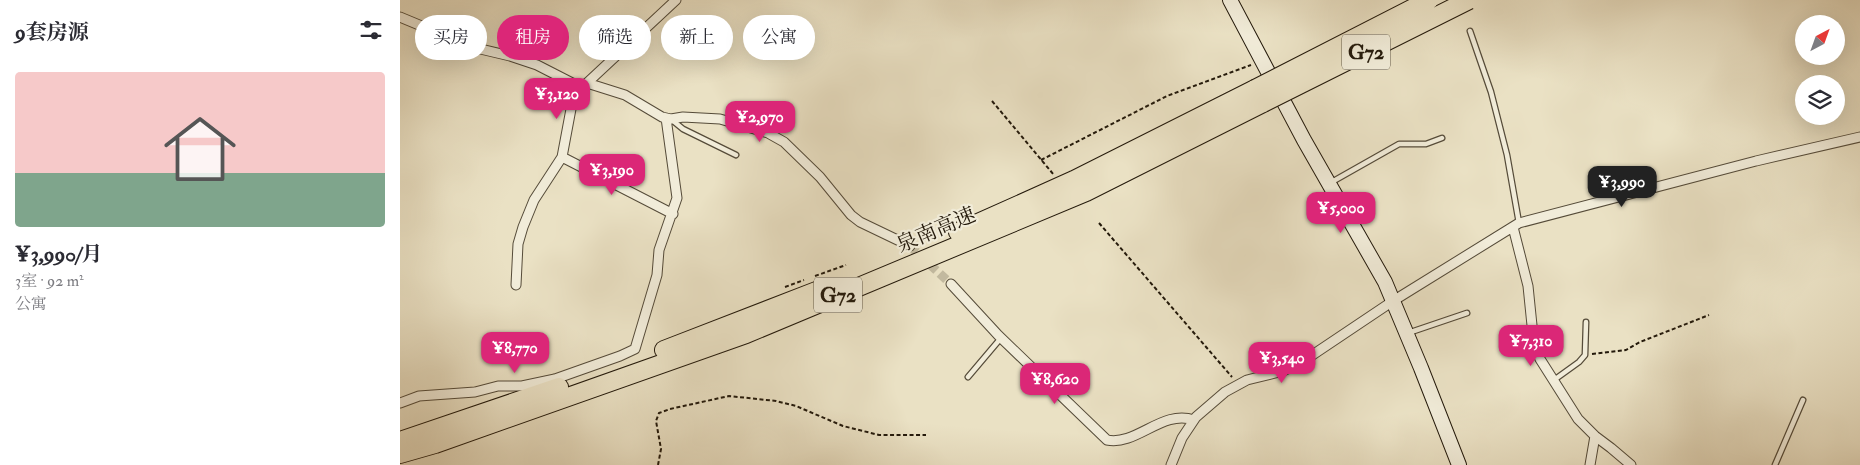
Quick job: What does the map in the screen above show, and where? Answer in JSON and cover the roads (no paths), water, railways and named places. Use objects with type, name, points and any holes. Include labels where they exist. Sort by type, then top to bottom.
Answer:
[{"type":"highway","name":"泉南高速","points":[[400,454],[435,444],[746,334],[1086,192],[1429,0]]},
{"type":"highway","name":"泉南高速","points":[[400,441],[655,354],[899,260],[1469,0]]},
{"type":"street","points":[[516,284],[518,244],[522,228],[534,200],[562,157],[571,109],[584,85],[676,0]]},
{"type":"street","points":[[1230,0],[1329,184],[1385,282],[1459,465]]},
{"type":"street","points":[[400,17],[472,47],[510,56],[584,85],[625,95],[668,119],[683,117],[720,119],[768,133],[784,142],[820,177],[851,215],[860,222],[910,246]]},
{"type":"street","points":[[400,403],[419,396],[475,392],[498,386],[522,386],[555,379],[635,349],[657,275],[659,250],[677,198],[668,119]]},
{"type":"street","points":[[1171,465],[1182,438],[1194,420],[1225,392],[1247,380],[1283,371],[1305,360],[1393,301],[1516,225],[1756,161],[1860,137]]},
{"type":"street","points":[[562,157],[673,214]]},
{"type":"street","points":[[1516,225],[1528,286],[1534,345],[1540,359],[1578,419],[1630,465]]},
{"type":"street","points":[[951,284],[1001,338],[1107,440],[1116,442],[1164,421],[1179,417],[1194,420]]},
{"type":"street","points":[[1590,465],[1595,436]]},
{"type":"lane","points":[[1470,31],[1491,92],[1507,155],[1516,225]]},
{"type":"lane","points":[[668,119],[683,130],[736,155]]},
{"type":"lane","points":[[1329,184],[1398,144],[1426,144],[1442,138]]},
{"type":"lane","points":[[1406,333],[1467,313]]},
{"type":"lane","points":[[1553,380],[1579,362],[1585,355],[1586,322]]},
{"type":"lane","points":[[968,377],[1001,338]]},
{"type":"lane","points":[[1775,465],[1803,400]]},
{"type":"tunnel","points":[[910,246],[951,284]]}]
